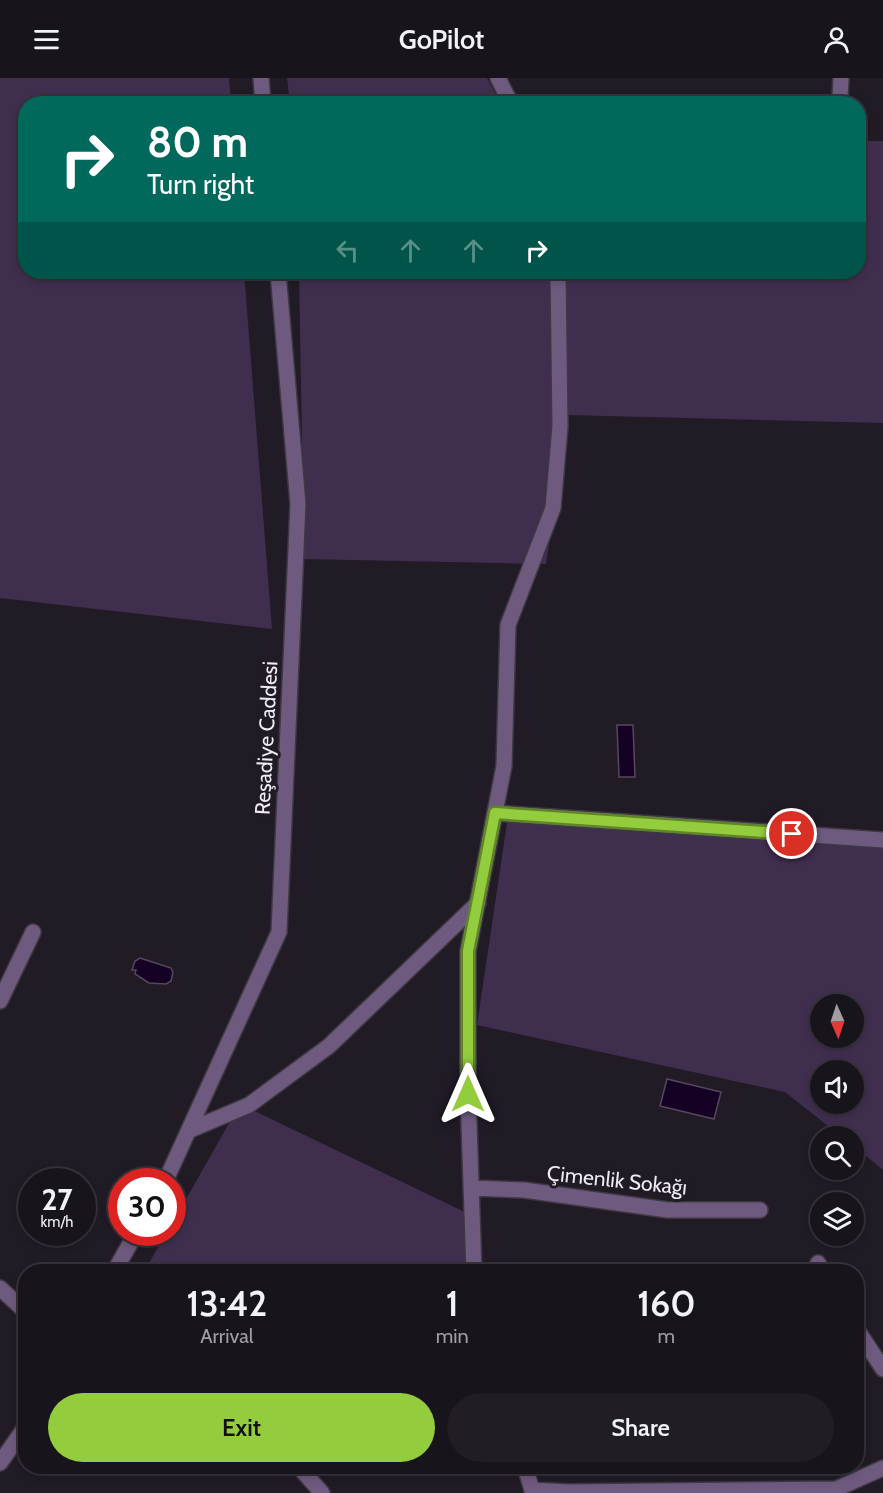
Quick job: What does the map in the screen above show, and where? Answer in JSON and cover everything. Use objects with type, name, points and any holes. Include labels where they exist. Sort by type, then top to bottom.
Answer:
[{"type":"street","points":[[261,78],[262,96]]},
{"type":"street","points":[[498,78],[507,96]]},
{"type":"street","points":[[840,78],[840,96]]},
{"type":"street","name":"Reşadiye Caddesi","points":[[172,1168],[279,932],[298,504],[279,279]]},
{"type":"street","points":[[474,1264],[468,951],[504,766],[508,625],[552,508],[560,426],[558,279]]},
{"type":"street","points":[[495,813],[883,840]]},
{"type":"street","points":[[190,1130],[249,1105],[329,1046],[478,903]]},
{"type":"street","points":[[0,1001],[33,932]]},
{"type":"street","name":"Çimenlik Sokağı","points":[[471,1188],[524,1190],[668,1210],[760,1210]]},
{"type":"street","points":[[122,1264],[130,1246]]},
{"type":"street","points":[[0,1288],[18,1305]]},
{"type":"street","points":[[864,1340],[883,1369]]},
{"type":"street","points":[[0,1463],[18,1437]]},
{"type":"street","points":[[527,1474],[532,1491],[837,1491],[883,1468]]},
{"type":"street","points":[[305,1474],[322,1493]]},
{"type":"shaded area","points":[[0,78],[229,78],[230,96],[18,96],[18,279],[245,279],[272,629],[0,598]]},
{"type":"shaded area","points":[[287,78],[487,78],[496,96],[289,96]]},
{"type":"shaded area","points":[[866,141],[883,141],[883,423],[567,415],[546,564],[304,559],[299,279],[866,279]]},
{"type":"shaded area","points":[[617,725],[633,725],[635,777],[619,777]]},
{"type":"shaded area","points":[[508,816],[883,841],[883,1170],[864,1154],[864,1126],[828,1126],[813,1114],[864,1114],[864,1060],[810,1060],[810,1112],[785,1092],[477,1025]]},
{"type":"shaded area","points":[[140,958],[171,968],[173,972],[171,981],[166,984],[149,983],[135,974],[136,970],[132,970],[135,961]]},
{"type":"shaded area","points":[[667,1079],[721,1092],[714,1119],[660,1106]]},
{"type":"shaded area","points":[[240,1104],[471,1215],[474,1264],[149,1264],[159,1246],[186,1246],[186,1199]]},
{"type":"route","points":[[468,1094],[468,951],[495,813],[792,834]]}]
